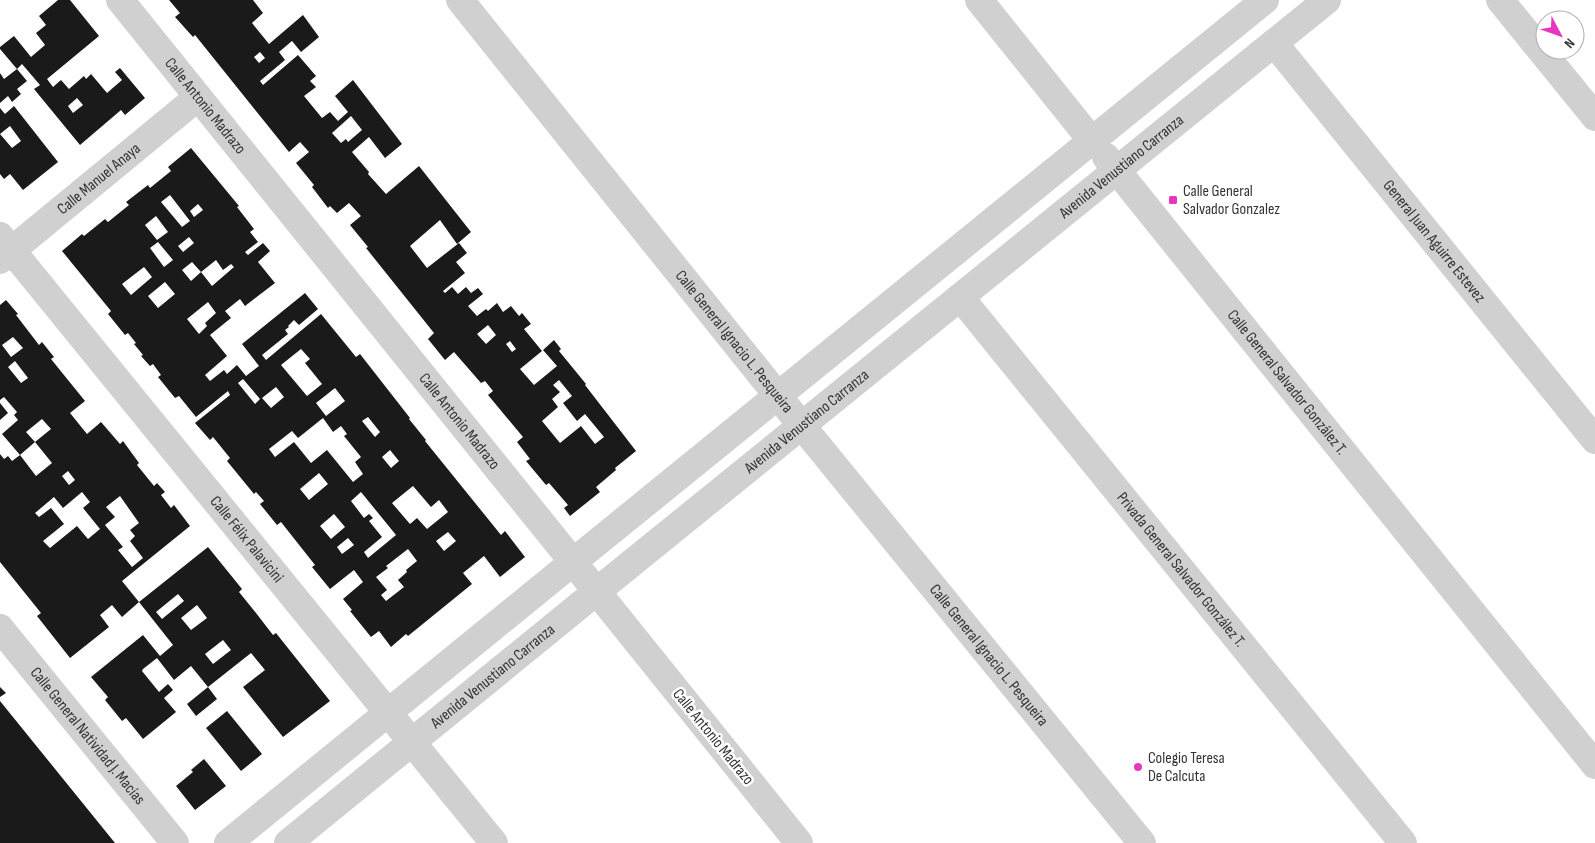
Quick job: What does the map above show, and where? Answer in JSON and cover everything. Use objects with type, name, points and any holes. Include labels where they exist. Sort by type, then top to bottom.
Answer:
[{"type":"street","name":"Calle Antonio Madrazo","points":[[120,0],[799,843]]},
{"type":"street","name":"Calle General Ignacio L. Pesqueira","points":[[460,0],[802,426],[1142,843]]},
{"type":"street","name":"Calle General Salvador González T.","points":[[979,0],[1595,765]]},
{"type":"street","name":"Avenida Venustiano Carranza","points":[[288,843],[1327,0]]},
{"type":"street","points":[[1500,0],[1595,117]]},
{"type":"street","points":[[228,843],[1092,140],[1252,4]]},
{"type":"street","name":"General Juan Aguirre Estevez","points":[[1274,43],[1595,440]]},
{"type":"street","name":"Calle Manuel Anaya","points":[[4,249],[198,97]]},
{"type":"street","name":"Calle Félix Palavicini","points":[[4,249],[388,712],[494,843]]},
{"type":"street","name":"Privada General Salvador González T.","points":[[960,297],[1403,843]]},
{"type":"street","name":"Calle General Natividad J. Macías","points":[[0,628],[175,843]]},
{"type":"building","points":[[58,0],[70,0],[99,36],[47,79],[53,87],[61,80],[69,89],[84,76],[86,79],[91,74],[107,93],[122,80],[115,72],[120,68],[145,98],[125,115],[121,110],[80,145],[34,89],[40,85],[22,64],[17,69],[0,49],[14,36],[31,57],[45,45],[36,33],[46,25],[39,16]],"holes":[[[77,98],[83,105],[73,113],[68,106]]]},
{"type":"building","points":[[169,0],[253,0],[263,13],[252,23],[269,44],[303,15],[319,37],[301,52],[292,41],[279,52],[285,60],[260,81],[263,85],[298,55],[316,76],[310,81],[316,87],[304,96],[322,118],[330,112],[338,121],[348,112],[335,96],[353,80],[402,144],[385,158],[369,137],[352,152],[369,172],[368,174],[386,194],[419,166],[471,232],[457,244],[440,220],[410,246],[427,268],[459,243],[467,253],[456,262],[465,273],[443,291],[445,293],[452,287],[458,294],[466,287],[471,293],[478,288],[483,294],[468,306],[477,316],[486,309],[488,311],[497,303],[503,312],[511,306],[519,316],[522,313],[531,324],[524,329],[542,351],[520,369],[534,385],[557,366],[543,350],[554,340],[561,349],[559,351],[636,451],[596,487],[600,492],[570,516],[564,508],[568,505],[549,483],[546,485],[526,461],[530,459],[517,442],[523,437],[488,395],[493,391],[485,381],[481,383],[454,352],[445,360],[428,339],[434,333],[350,225],[361,216],[349,203],[337,213],[330,206],[328,208],[312,187],[314,185],[296,163],[309,152],[300,142],[289,152],[195,35],[193,37],[175,17],[180,13]],"holes":[[[260,52],[265,58],[259,63],[254,57]],[[351,116],[362,130],[348,142],[346,139],[341,143],[332,133]],[[488,325],[496,335],[486,344],[477,334]],[[510,341],[516,349],[512,352],[506,344]],[[559,380],[572,396],[563,403],[577,421],[585,414],[604,437],[595,444],[581,426],[560,443],[542,421],[558,407],[552,399],[560,392],[553,385]]]},
{"type":"building","points":[[17,69],[27,81],[17,89],[21,94],[12,102],[8,96],[0,103],[0,73],[4,79]]},
{"type":"building","points":[[14,106],[58,162],[23,190],[10,174],[4,179],[0,174],[0,134],[0,108],[5,114]],"holes":[[[10,126],[21,141],[12,148],[0,134]]]},
{"type":"building","points":[[191,148],[239,206],[237,207],[254,229],[250,232],[258,242],[245,252],[248,255],[263,243],[270,251],[258,262],[275,283],[245,306],[240,299],[225,311],[231,318],[210,335],[227,356],[205,375],[210,381],[224,370],[227,374],[237,365],[246,376],[259,366],[242,344],[305,293],[318,309],[299,325],[294,320],[285,330],[288,334],[262,355],[266,360],[321,314],[356,357],[360,354],[410,418],[425,441],[501,535],[505,531],[525,557],[500,577],[484,556],[463,573],[472,584],[408,636],[406,634],[391,647],[379,631],[371,637],[343,599],[363,582],[354,570],[330,589],[312,567],[315,565],[281,522],[277,525],[260,504],[264,501],[256,492],[254,494],[227,461],[230,458],[213,437],[210,440],[195,423],[230,395],[228,391],[196,417],[179,396],[175,398],[158,377],[161,375],[153,364],[150,366],[141,356],[143,355],[134,344],[136,343],[128,333],[125,335],[108,314],[111,311],[62,251],[82,234],[84,236],[105,219],[108,222],[129,205],[126,202],[148,185],[150,188],[171,171],[168,167]],"holes":[[[170,195],[190,221],[182,227],[161,202]],[[198,204],[203,210],[194,217],[190,211]],[[156,216],[168,232],[157,240],[145,225]],[[189,237],[194,243],[183,252],[178,246]],[[158,242],[173,260],[164,267],[150,248]],[[216,260],[223,270],[231,264],[234,267],[212,286],[201,272]],[[192,262],[201,272],[191,281],[182,270]],[[144,267],[152,277],[131,295],[122,284]],[[165,282],[175,294],[158,308],[148,296]],[[208,302],[216,313],[205,323],[207,326],[199,334],[187,319]],[[301,349],[310,359],[305,363],[322,384],[307,396],[281,365]],[[243,379],[260,399],[255,404],[238,383]],[[276,387],[284,397],[271,408],[262,398]],[[335,388],[345,401],[326,416],[316,403]],[[368,417],[380,432],[375,437],[362,421]],[[323,418],[333,432],[341,426],[347,434],[344,436],[361,457],[355,462],[363,474],[353,482],[327,450],[311,463],[294,442],[275,457],[269,449],[292,431],[298,438]],[[390,450],[399,461],[391,468],[382,457]],[[319,473],[328,484],[309,500],[300,489]],[[413,486],[431,507],[439,500],[448,512],[427,529],[417,518],[410,524],[392,503]],[[361,492],[396,535],[368,558],[364,552],[382,537],[369,521],[373,518],[369,514],[364,518],[351,501]],[[334,514],[345,527],[331,539],[320,526]],[[448,532],[456,541],[444,551],[436,541]],[[348,538],[354,545],[342,554],[337,547]],[[408,549],[417,561],[398,580],[404,587],[386,601],[381,595],[387,590],[376,577],[388,568],[386,566]]]},
{"type":"building","points":[[6,300],[39,345],[42,342],[54,357],[51,359],[85,401],[70,413],[87,434],[101,422],[120,444],[123,441],[139,463],[137,465],[154,486],[157,483],[165,492],[161,495],[171,508],[174,505],[190,526],[122,581],[139,602],[122,617],[112,605],[100,615],[109,627],[70,658],[37,616],[41,613],[0,562],[0,454],[4,459],[8,456],[12,461],[20,455],[2,434],[18,420],[14,415],[17,412],[4,397],[0,400],[0,305]],"holes":[[[13,337],[23,348],[11,357],[2,345]],[[15,361],[28,378],[21,383],[8,367]],[[42,419],[51,429],[35,442],[26,432]],[[35,442],[52,463],[36,476],[20,455]],[[68,471],[75,480],[69,485],[62,476]],[[82,492],[90,502],[83,508],[100,529],[88,539],[77,526],[50,548],[43,541],[64,524],[51,508],[39,517],[35,513],[54,497],[63,508]],[[120,496],[139,523],[130,530],[135,536],[130,541],[143,558],[132,567],[118,550],[123,547],[105,525],[115,517],[106,507]]]},
{"type":"building","points":[[0,403],[8,413],[0,420]]},
{"type":"building","points":[[208,547],[242,589],[239,592],[273,635],[276,633],[330,701],[283,737],[243,687],[265,670],[251,653],[208,687],[191,666],[174,680],[157,658],[142,671],[159,692],[168,684],[173,690],[164,698],[176,712],[143,739],[126,718],[122,721],[105,700],[108,697],[91,677],[143,635],[160,656],[173,645],[139,602]],"holes":[[[178,594],[184,601],[162,619],[156,612]],[[197,605],[207,618],[191,630],[181,618]],[[223,640],[231,650],[213,664],[205,654]]]},
{"type":"building","points":[[0,687],[6,693],[0,697]]},
{"type":"building","points":[[208,687],[217,699],[196,716],[187,704]]},
{"type":"building","points":[[0,701],[115,843],[0,843]]},
{"type":"building","points":[[227,711],[262,754],[241,771],[206,728]]},
{"type":"building","points":[[204,759],[226,786],[195,810],[176,786],[193,772],[191,770]]},
{"type":"place","name":"Calle General Salvador Gonzalez","points":[[1173,200]]},
{"type":"place","name":"Colegio Teresa De Calcuta","points":[[1138,767]]}]
